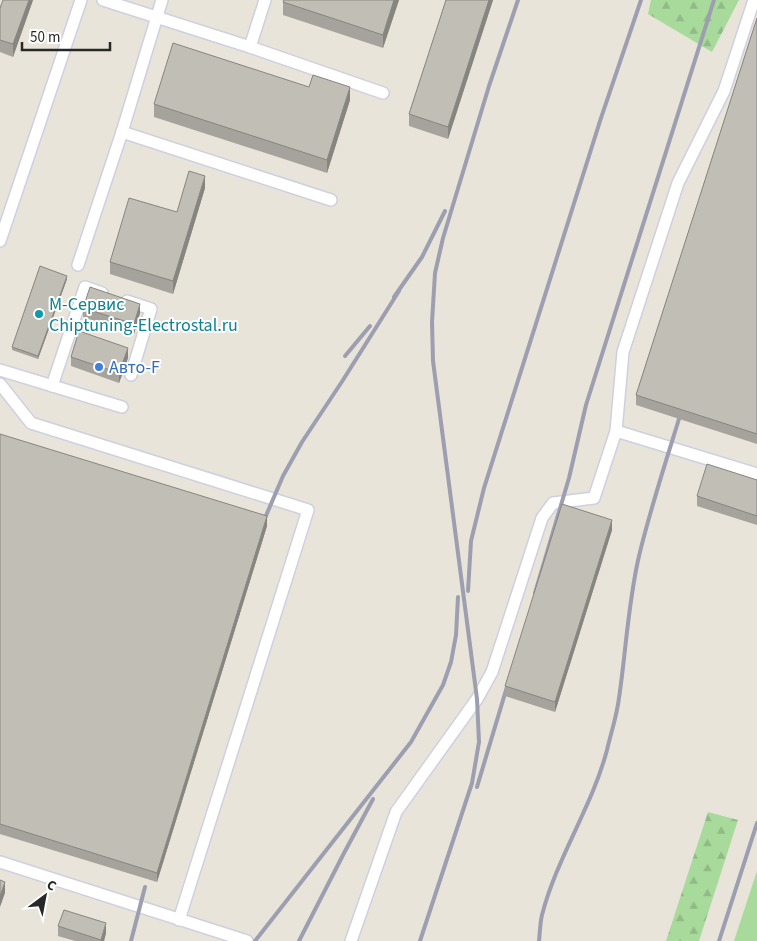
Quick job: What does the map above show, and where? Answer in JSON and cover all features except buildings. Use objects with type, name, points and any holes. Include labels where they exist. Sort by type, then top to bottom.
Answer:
[{"type":"lane","points":[[0,241],[81,0]]},
{"type":"lane","points":[[103,0],[250,47],[383,93]]},
{"type":"lane","points":[[78,265],[122,132],[162,0]]},
{"type":"lane","points":[[250,47],[265,0]]},
{"type":"lane","points":[[351,941],[396,812],[477,699],[492,672],[542,518],[553,503],[594,498],[616,431],[623,352],[678,184],[724,91],[754,0]]},
{"type":"lane","points":[[122,132],[331,200]]},
{"type":"lane","points":[[52,386],[84,287],[151,309],[131,376]]},
{"type":"lane","points":[[0,370],[122,407]]},
{"type":"lane","points":[[0,384],[31,422],[308,510],[179,920]]},
{"type":"lane","points":[[616,431],[757,474]]},
{"type":"lane","points":[[0,862],[247,941]]},
{"type":"green space","points":[[651,0],[739,0],[712,52],[648,14]]},
{"type":"green space","points":[[708,812],[738,820],[699,941],[666,941]]},
{"type":"green space","points":[[757,871],[757,941],[734,941]]},
{"type":"railway","points":[[420,941],[472,783],[479,742],[477,699],[433,361],[432,322],[435,273],[443,238],[489,86],[518,0]]},
{"type":"railway","points":[[468,591],[471,541],[484,488],[601,118],[641,0]]},
{"type":"railway","points":[[535,593],[569,478],[586,405],[714,0]]},
{"type":"railway","points":[[394,297],[422,257],[445,211]]},
{"type":"railway","points":[[262,525],[283,476],[302,442],[399,291]]},
{"type":"railway","points":[[345,356],[370,326]]},
{"type":"railway","points":[[539,941],[541,918],[548,894],[593,792],[607,750],[618,704],[635,574],[653,504],[679,419]]},
{"type":"railway","points":[[255,941],[411,742],[443,685],[451,662],[456,635],[458,597]]},
{"type":"railway","points":[[477,787],[509,680]]},
{"type":"railway","points":[[299,941],[373,799]]},
{"type":"railway","points":[[719,941],[757,823]]},
{"type":"railway","points":[[131,941],[145,887]]},
{"type":"place","name":"M-Сервис Chiptuning-Electrostal.ru","points":[[39,314]]},
{"type":"place","name":"Авто-F","points":[[99,367]]}]
